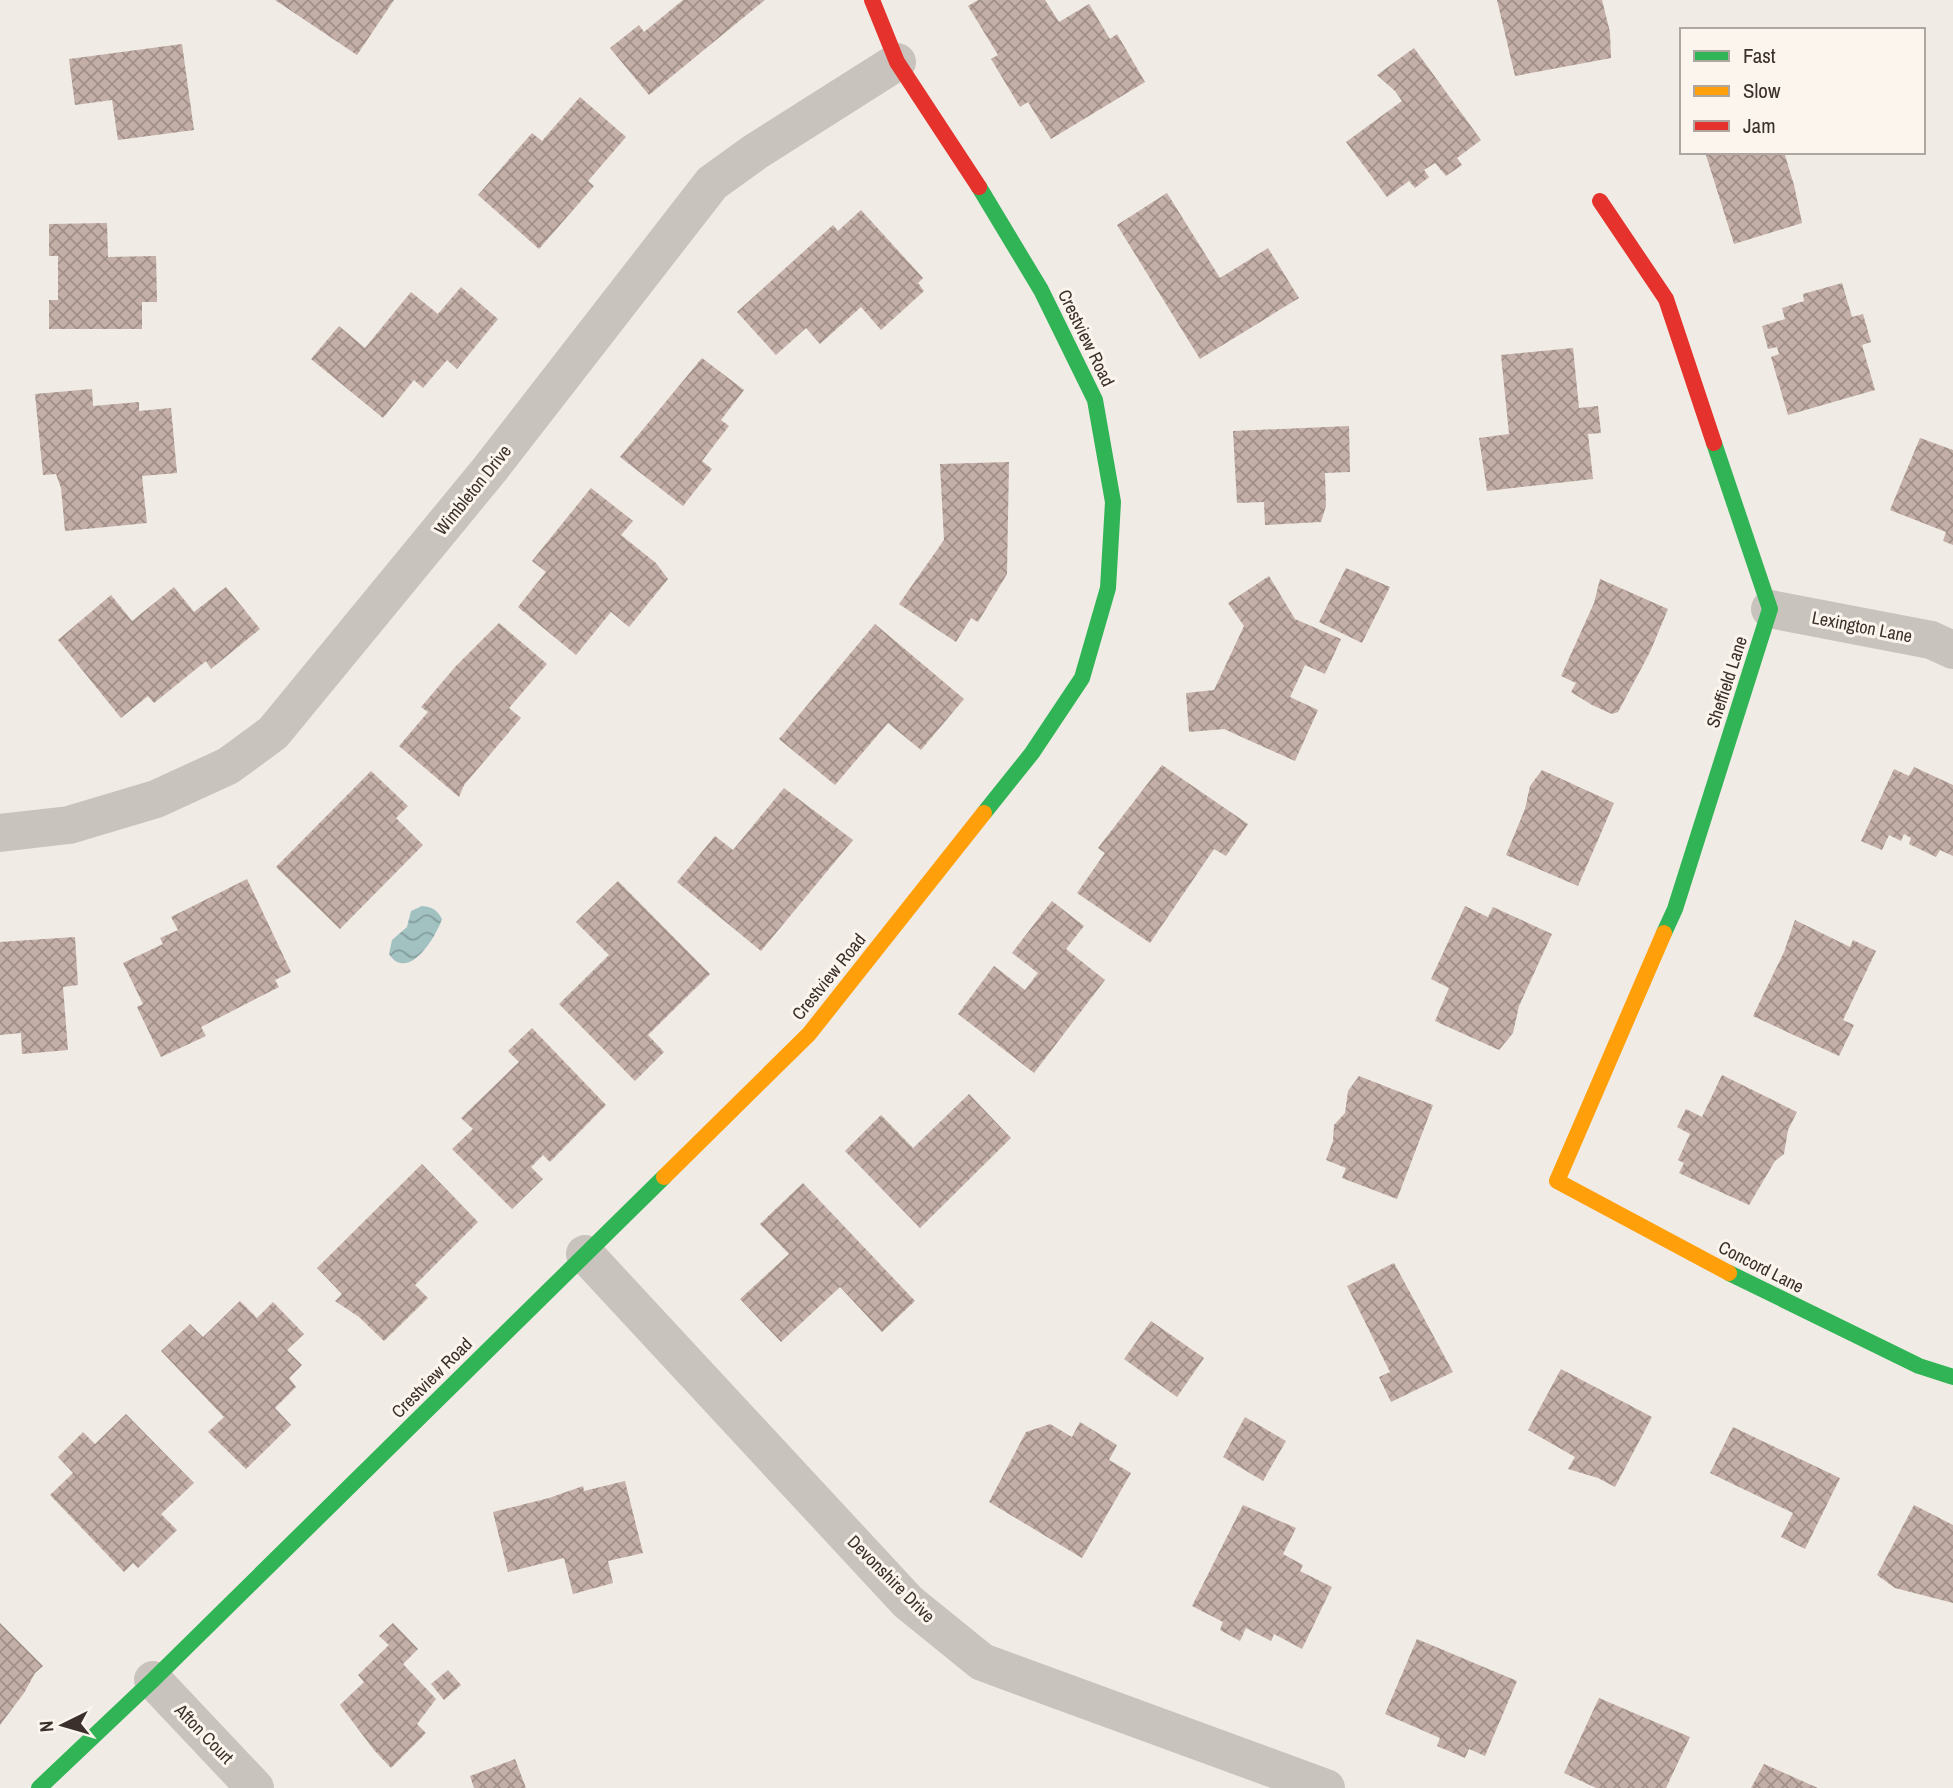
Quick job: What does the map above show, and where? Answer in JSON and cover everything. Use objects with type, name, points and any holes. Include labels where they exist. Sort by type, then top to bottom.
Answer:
[{"type":"street","name":"Crestview Road","points":[[39,1788],[153,1680],[809,1034],[1032,753],[1082,678],[1108,588],[1113,502],[1095,400],[1041,290],[969,170],[897,62],[872,0]]},
{"type":"street","name":"Wimbleton Drive","points":[[0,833],[69,825],[156,799],[228,766],[273,733],[491,469],[712,183],[755,152],[897,62]]},
{"type":"street","points":[[1600,201],[1666,299],[1770,609]]},
{"type":"street","name":"Lexington Lane","points":[[1770,609],[1931,640],[1953,650]]},
{"type":"street","name":"Sheffield Lane","points":[[1557,1181],[1675,909],[1770,609]]},
{"type":"street","name":"Concord Lane","points":[[1557,1181],[1754,1286],[1919,1366],[1953,1377]]},
{"type":"street","name":"Devonshire Drive","points":[[585,1254],[908,1602],[982,1662],[1326,1788]]},
{"type":"street","name":"Afton Court","points":[[153,1680],[255,1788]]},
{"type":"water","points":[[422,906],[432,908],[438,913],[442,919],[439,927],[428,946],[413,960],[396,962],[389,954],[392,940],[407,927],[411,911]]},
{"type":"building","points":[[275,0],[394,0],[357,55]]},
{"type":"building","points":[[683,0],[765,0],[649,95],[610,48],[639,25],[644,32]]},
{"type":"building","points":[[978,0],[1045,0],[1059,22],[1089,4],[1110,39],[1117,34],[1145,82],[1051,139],[1028,102],[1020,107],[991,59],[998,55],[968,6]]},
{"type":"building","points":[[1497,0],[1602,0],[1610,32],[1611,58],[1515,76]]},
{"type":"building","points":[[182,44],[194,130],[118,140],[112,100],[75,105],[69,59]]},
{"type":"building","points":[[1414,48],[1481,140],[1457,158],[1462,165],[1446,176],[1435,163],[1424,170],[1429,177],[1415,188],[1409,181],[1387,197],[1346,142],[1402,101],[1377,75]]},
{"type":"building","points":[[580,97],[626,137],[588,181],[594,186],[539,249],[478,195],[532,133],[542,141]]},
{"type":"building","points":[[1706,154],[1785,154],[1802,223],[1734,244]]},
{"type":"building","points":[[1167,193],[1220,278],[1268,248],[1299,298],[1200,359],[1117,225]]},
{"type":"building","points":[[861,210],[923,278],[918,283],[924,291],[881,330],[861,307],[820,344],[806,328],[776,355],[737,312],[833,225],[838,231]]},
{"type":"building","points":[[107,223],[108,257],[156,256],[157,302],[142,302],[142,329],[49,329],[49,300],[58,300],[58,256],[49,256],[49,224]]},
{"type":"building","points":[[1842,283],[1852,317],[1863,314],[1871,342],[1862,345],[1875,390],[1788,415],[1771,357],[1779,354],[1777,347],[1768,349],[1762,326],[1785,319],[1782,308],[1804,301],[1803,294]]},
{"type":"building","points":[[461,287],[498,319],[457,369],[447,360],[423,388],[414,380],[383,418],[311,359],[339,326],[365,348],[411,292],[438,314]]},
{"type":"building","points":[[1573,348],[1579,408],[1598,406],[1601,433],[1588,434],[1593,479],[1487,491],[1479,438],[1509,434],[1501,355]]},
{"type":"building","points":[[702,358],[744,390],[721,420],[729,426],[702,461],[712,469],[683,506],[620,457]]},
{"type":"building","points":[[92,389],[93,406],[139,402],[139,411],[171,408],[177,473],[142,476],[147,523],[65,531],[61,488],[56,474],[43,475],[35,394]]},
{"type":"building","points":[[1349,426],[1350,472],[1325,473],[1326,506],[1321,522],[1265,525],[1264,502],[1237,503],[1233,431]]},
{"type":"building","points":[[1920,438],[1953,450],[1953,545],[1943,541],[1946,532],[1890,510]]},
{"type":"building","points":[[1009,462],[1007,574],[978,622],[971,618],[956,642],[899,604],[944,540],[940,464]]},
{"type":"building","points":[[591,488],[633,521],[621,535],[656,563],[668,579],[629,627],[611,612],[576,655],[518,607],[546,572],[532,561]]},
{"type":"building","points":[[1346,568],[1390,587],[1362,643],[1319,622]]},
{"type":"building","points":[[1269,576],[1295,619],[1341,639],[1325,674],[1305,665],[1290,697],[1318,710],[1295,761],[1224,729],[1189,732],[1186,693],[1214,690],[1244,626],[1228,603]]},
{"type":"building","points":[[1600,579],[1668,609],[1650,652],[1618,712],[1612,714],[1571,692],[1576,683],[1561,676],[1594,603]]},
{"type":"building","points":[[174,587],[194,612],[226,587],[260,629],[211,669],[206,661],[154,703],[148,696],[121,718],[58,640],[111,595],[132,621]]},
{"type":"building","points":[[499,623],[547,664],[509,708],[521,718],[464,785],[459,797],[399,746],[428,712],[421,707],[456,666]]},
{"type":"building","points":[[875,624],[964,699],[921,750],[888,723],[835,785],[779,739]]},
{"type":"building","points":[[1162,765],[1248,824],[1226,856],[1214,849],[1150,943],[1077,893],[1105,853],[1098,848]]},
{"type":"building","points":[[1914,767],[1953,785],[1953,856],[1940,850],[1936,857],[1909,844],[1911,838],[1904,834],[1901,841],[1889,835],[1882,850],[1861,841],[1894,769],[1909,776]]},
{"type":"building","points":[[1542,770],[1614,803],[1578,886],[1506,855],[1525,809],[1530,786]]},
{"type":"building","points":[[371,771],[408,806],[396,818],[423,845],[340,929],[276,867]]},
{"type":"building","points":[[784,788],[853,840],[761,951],[677,882],[715,836],[733,850]]},
{"type":"building","points":[[247,879],[291,972],[275,980],[279,987],[201,1027],[206,1036],[161,1057],[137,1007],[143,1004],[123,963],[163,944],[160,938],[178,930],[171,917]]},
{"type":"building","points":[[618,881],[710,974],[648,1035],[664,1052],[635,1081],[559,1004],[609,955],[576,922]]},
{"type":"building","points":[[1052,901],[1084,926],[1066,949],[1105,980],[1034,1073],[958,1014],[994,966],[1025,990],[1038,973],[1012,953]]},
{"type":"building","points":[[1465,906],[1488,917],[1493,907],[1552,934],[1519,1006],[1513,1033],[1499,1050],[1435,1021],[1449,988],[1431,979]]},
{"type":"building","points":[[1795,920],[1850,947],[1853,940],[1876,951],[1843,1020],[1854,1025],[1839,1056],[1753,1016],[1784,952]]},
{"type":"building","points":[[75,937],[78,985],[63,987],[68,1050],[22,1054],[21,1033],[0,1035],[0,942]]},
{"type":"building","points":[[532,1028],[606,1105],[550,1162],[543,1155],[531,1167],[543,1179],[512,1209],[452,1149],[473,1129],[461,1118],[519,1062],[508,1051]]},
{"type":"building","points":[[1722,1075],[1797,1112],[1788,1130],[1784,1154],[1775,1161],[1749,1205],[1679,1173],[1684,1163],[1678,1160],[1690,1134],[1677,1127],[1686,1109],[1702,1117]]},
{"type":"building","points":[[1359,1076],[1433,1105],[1397,1199],[1342,1178],[1346,1168],[1326,1160],[1333,1141],[1334,1125],[1345,1113],[1348,1091]]},
{"type":"building","points":[[969,1094],[1011,1138],[920,1228],[845,1151],[881,1115],[913,1148]]},
{"type":"building","points":[[422,1164],[478,1222],[415,1285],[428,1298],[384,1341],[359,1317],[335,1301],[342,1294],[317,1268]]},
{"type":"building","points":[[803,1183],[915,1301],[882,1332],[840,1287],[781,1342],[740,1299],[789,1254],[760,1224]]},
{"type":"building","points":[[1394,1263],[1453,1372],[1391,1402],[1379,1377],[1390,1372],[1347,1286]]},
{"type":"building","points":[[240,1301],[257,1318],[273,1302],[304,1334],[287,1350],[302,1365],[289,1378],[296,1387],[275,1408],[291,1425],[246,1469],[208,1432],[224,1417],[161,1351],[190,1324],[203,1337]]},
{"type":"building","points":[[1151,1321],[1204,1358],[1177,1397],[1124,1359]]},
{"type":"building","points":[[1561,1369],[1652,1417],[1615,1487],[1598,1478],[1568,1469],[1575,1457],[1528,1430]]},
{"type":"building","points":[[126,1414],[194,1483],[161,1514],[177,1530],[138,1568],[133,1563],[124,1572],[50,1495],[73,1473],[58,1457],[83,1432],[95,1444]]},
{"type":"building","points":[[1245,1417],[1286,1441],[1263,1481],[1223,1457]]},
{"type":"building","points":[[1080,1422],[1117,1445],[1109,1460],[1131,1473],[1082,1558],[989,1502],[1026,1432],[1050,1424],[1072,1437]]},
{"type":"building","points":[[1733,1427],[1840,1478],[1805,1549],[1781,1537],[1793,1513],[1710,1473]]},
{"type":"building","points":[[625,1481],[643,1553],[608,1561],[613,1583],[573,1594],[564,1558],[508,1572],[493,1512],[583,1486],[584,1491]]},
{"type":"building","points":[[1243,1505],[1296,1528],[1283,1554],[1303,1565],[1300,1571],[1332,1587],[1302,1649],[1274,1634],[1271,1641],[1246,1628],[1240,1641],[1220,1630],[1223,1622],[1192,1606]]},
{"type":"building","points":[[1914,1505],[1953,1525],[1953,1603],[1895,1588],[1877,1575]]},
{"type":"building","points":[[0,1623],[43,1666],[35,1673],[0,1725]]},
{"type":"building","points":[[393,1623],[418,1649],[403,1664],[436,1699],[417,1724],[426,1733],[391,1768],[340,1705],[364,1682],[358,1675],[389,1645],[379,1636]]},
{"type":"building","points":[[1417,1639],[1517,1681],[1485,1756],[1469,1749],[1465,1758],[1437,1746],[1440,1738],[1385,1714]]},
{"type":"building","points":[[448,1670],[461,1685],[444,1700],[431,1684]]},
{"type":"building","points":[[1599,1698],[1690,1737],[1666,1788],[1596,1788],[1564,1773]]},
{"type":"building","points":[[515,1759],[526,1788],[474,1788],[470,1776]]},
{"type":"building","points":[[1764,1764],[1818,1788],[1751,1788]]},
{"type":"traffic: fast","points":[[979,187],[1041,290],[1095,400],[1113,502],[1108,588],[1082,678],[1032,753],[984,813]]},
{"type":"traffic: fast","points":[[1664,933],[1675,909],[1770,609],[1714,443]]},
{"type":"traffic: fast","points":[[39,1788],[153,1680],[664,1177]]},
{"type":"traffic: fast","points":[[1729,1273],[1919,1366],[1953,1377]]},
{"type":"traffic: slow","points":[[664,1177],[809,1034],[984,813]]},
{"type":"traffic: slow","points":[[1664,933],[1557,1181],[1729,1273]]},
{"type":"traffic: jam","points":[[872,0],[897,62],[979,187]]},
{"type":"traffic: jam","points":[[1600,201],[1666,299],[1714,443]]}]
